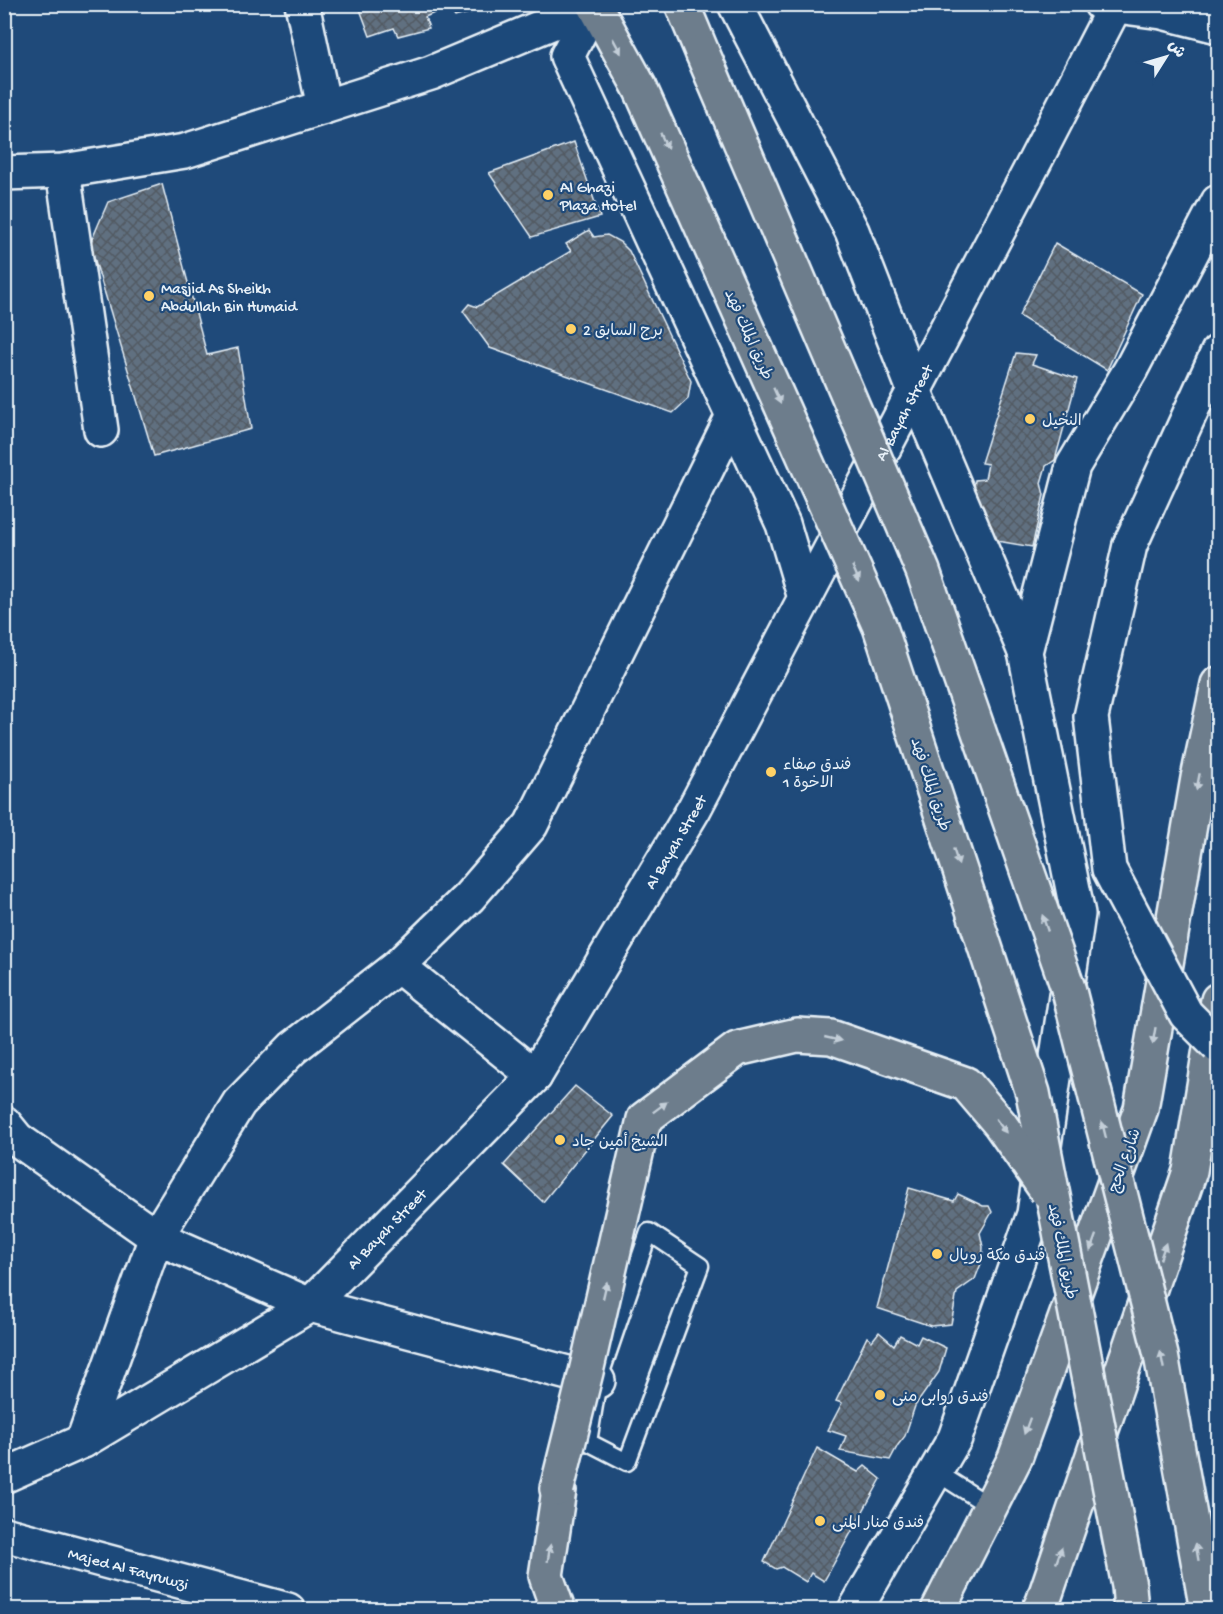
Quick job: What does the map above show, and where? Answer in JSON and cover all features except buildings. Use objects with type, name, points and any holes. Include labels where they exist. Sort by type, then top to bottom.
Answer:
[{"type":"main road","points":[[682,4],[923,571],[1069,991],[1161,1355],[1207,1610]]},
{"type":"main road","name":"طريق الملك فهد","points":[[594,5],[640,88],[880,627],[1033,1093],[1129,1586],[1131,1610]]},
{"type":"main road","name":"شارع الحج","points":[[938,1610],[1015,1458],[1141,1109],[1198,778],[1218,684]]},
{"type":"main road","points":[[1039,1610],[1190,1171],[1218,1000]]},
{"type":"main road","points":[[558,1610],[546,1576],[559,1490],[557,1490],[644,1119],[736,1049],[797,1035],[831,1037],[966,1084],[1000,1124],[1054,1201]]},
{"type":"street","points":[[302,4],[324,107]]},
{"type":"street","points":[[735,4],[852,231],[914,390],[1025,652],[1078,914],[1034,1214],[955,1438],[855,1610]]},
{"type":"street","points":[[4,173],[63,171],[185,152],[431,73],[594,5]]},
{"type":"street","points":[[594,5],[567,56],[783,524],[805,598]]},
{"type":"street","points":[[1111,5],[1164,8],[1218,26]]},
{"type":"street","name":"Al Bayah Street","points":[[4,1476],[83,1441],[310,1305],[535,1076],[694,809],[914,390],[1111,5]]},
{"type":"street","points":[[63,171],[101,430]]},
{"type":"street","points":[[1025,652],[1073,466],[1131,369],[1218,202]]},
{"type":"street","points":[[1218,352],[1130,545],[1091,717],[1108,869],[1186,1014],[1218,1046]]},
{"type":"street","points":[[83,1441],[156,1237],[239,1103],[293,1048],[398,966],[469,897],[531,825],[733,416]]},
{"type":"street","points":[[398,966],[535,1076]]},
{"type":"street","points":[[4,1123],[17,1139],[156,1237],[310,1305],[598,1381]]},
{"type":"street","name":"Majed Al Fayruwzi","points":[[4,1534],[288,1610]]},
{"type":"lane","points":[[649,1232],[700,1266],[627,1462],[588,1442],[598,1381],[649,1232]]},
{"type":"lane","points":[[936,1472],[991,1507]]},
{"type":"place","name":"Al Ghazi Plaza Hotel","points":[[548,195]]},
{"type":"place","name":"Masjid As Sheikh Abdullah Bin Humaid","points":[[149,296]]},
{"type":"place","name":"برج السابق 2","points":[[571,329]]},
{"type":"place","name":"النخيل","points":[[1030,419]]},
{"type":"place","name":"فندق صفاء الاخوة 1","points":[[771,772]]},
{"type":"place","name":"الشيخ أمين جاد","points":[[560,1140]]},
{"type":"place","name":"فندق مكة رويال","points":[[937,1254]]},
{"type":"place","name":"فندق روابى منى","points":[[880,1395]]},
{"type":"place","name":"فندق منار المنى","points":[[820,1521]]}]
